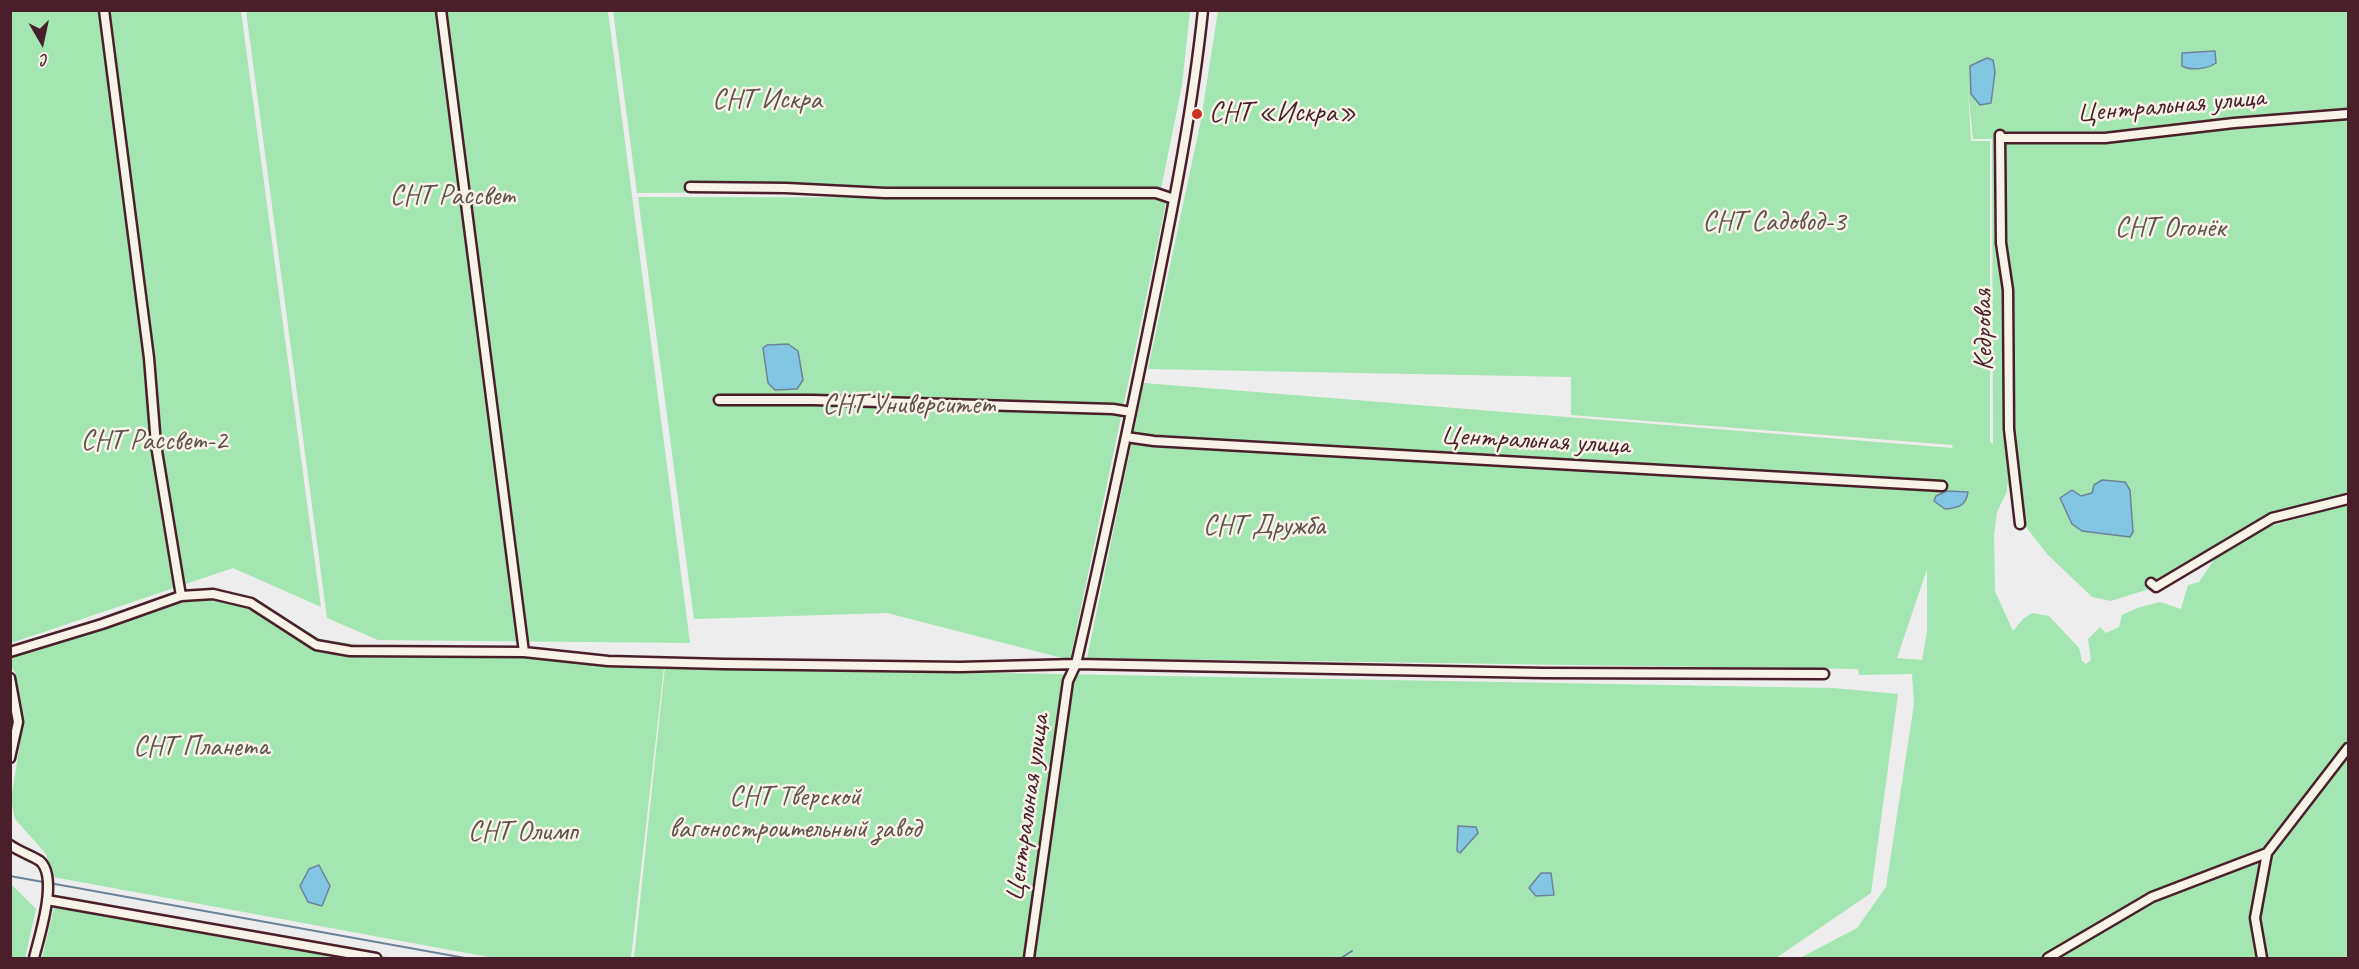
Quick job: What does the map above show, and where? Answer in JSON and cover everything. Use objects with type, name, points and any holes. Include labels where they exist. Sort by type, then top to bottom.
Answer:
[{"type":"street","points":[[104,10],[148,358],[156,445],[181,596]]},
{"type":"street","points":[[441,10],[524,652]]},
{"type":"street","name":"Центральная улица","points":[[1029,958],[1068,681],[1076,664],[1126,436],[1174,199],[1188,124],[1203,10]]},
{"type":"street","name":"Центральная улица","points":[[2000,137],[2105,138],[2194,127],[2349,114]]},
{"type":"street","name":"Кедровая","points":[[2000,137],[2001,243],[2008,290],[2009,429],[2020,524]]},
{"type":"street","points":[[690,187],[786,188],[885,193],[1156,193],[1174,199]]},
{"type":"street","points":[[719,399],[1113,409],[1131,412]]},
{"type":"street","name":"Центральная улица","points":[[1126,436],[1166,442],[1942,486]]},
{"type":"street","points":[[2151,583],[2156,587],[2272,518],[2349,499]]},
{"type":"street","points":[[10,652],[102,624],[181,596],[213,594],[250,603],[316,645],[350,651],[524,652],[608,661],[723,664],[943,667],[1076,664],[1555,673],[1824,674]]},
{"type":"street","points":[[10,678],[18,722],[10,758]]},
{"type":"street","points":[[2262,958],[2255,918],[2267,853],[2349,748]]},
{"type":"street","points":[[10,845],[42,864],[47,878],[48,900],[34,958]]},
{"type":"street","points":[[2048,958],[2152,897],[2267,853]]},
{"type":"street","points":[[48,900],[376,958]]},
{"type":"green space","name":"СНТ Рассвет-2","points":[[10,11],[241,11],[321,607],[233,568],[11,643]]},
{"type":"green space","name":"СНТ Рассвет","points":[[246,11],[608,11],[690,643],[378,640],[327,618]]},
{"type":"green space","name":"СНТ Искра","points":[[613,11],[1190,11],[1182,85],[1161,189],[637,193]]},
{"type":"green space","points":[[1218,11],[2348,11],[2348,496],[2277,512],[2149,589],[2111,601],[2092,597],[2047,554],[2023,523],[2007,483],[2007,491],[1997,512],[1994,535],[1995,591],[2013,631],[2023,619],[2032,613],[2049,616],[2079,648],[2082,661],[2086,664],[2091,660],[2088,639],[2100,627],[2106,633],[2119,627],[2122,615],[2160,602],[2181,609],[2188,585],[2199,582],[2215,558],[2270,526],[2348,505],[2348,958],[1800,958],[1857,928],[1886,887],[1914,704],[1912,674],[1859,675],[1858,669],[1087,658],[1144,383],[1952,448],[1953,445],[1571,415],[1571,377],[1148,369],[1201,120]],"holes":[[[1968,90],[1973,139],[1992,139],[1993,444],[1990,442],[1990,141],[1971,141]],[[1927,569],[1927,632],[1922,660],[1897,658]]]},
{"type":"green space","name":"СНТ Университет","points":[[638,197],[1167,198],[1070,660],[887,613],[694,619]]},
{"type":"green space","name":"СНТ Планета","points":[[211,588],[252,598],[320,639],[373,647],[520,649],[608,657],[665,658],[631,958],[494,958],[53,877],[46,854],[15,819],[11,800],[23,724],[16,675],[11,665],[10,648],[175,594]]},
{"type":"green space","name":"СНТ Тверской вагоностроительный завод","points":[[665,667],[1833,688],[1898,694],[1871,893],[1776,958],[634,958]]},
{"type":"green space","points":[[11,884],[36,909],[25,958],[11,958]]},
{"type":"green space","points":[[56,900],[395,958],[42,958]]},
{"type":"water","points":[[2215,51],[2216,63],[2212,65],[2194,69],[2182,66],[2182,53]]},
{"type":"water","points":[[1987,58],[1993,60],[1995,72],[1991,103],[1980,105],[1971,94],[1970,66]]},
{"type":"water","points":[[788,344],[798,351],[803,380],[797,389],[775,390],[768,383],[763,348],[767,345]]},
{"type":"water","points":[[2102,480],[2125,482],[2130,490],[2133,532],[2130,537],[2082,531],[2072,524],[2060,498],[2072,490],[2081,496],[2092,493],[2094,485]]},
{"type":"water","points":[[1947,491],[1968,492],[1961,505],[1945,509],[1934,501],[1936,496]]},
{"type":"water","points":[[1458,826],[1476,827],[1478,833],[1460,853],[1457,851]]},
{"type":"water","points":[[319,865],[330,886],[322,906],[308,902],[300,886],[309,869]]},
{"type":"water","points":[[1541,873],[1551,873],[1554,895],[1536,896],[1529,888]]},
{"type":"waterway","points":[[10,876],[43,882]]},
{"type":"waterway","points":[[55,884],[465,958]]},
{"type":"waterway","points":[[1341,958],[1352,951]]},
{"type":"place","name":"СНТ «Искра»","points":[[1197,114]]},
{"type":"park label","name":"СНТ Садовод-3","points":[[1774,223]]},
{"type":"park label","name":"СНТ Огонёк","points":[[2170,229]]},
{"type":"park label","name":"СНТ Дружба","points":[[1264,527]]},
{"type":"park label","name":"СНТ Олимп","points":[[523,833]]}]
